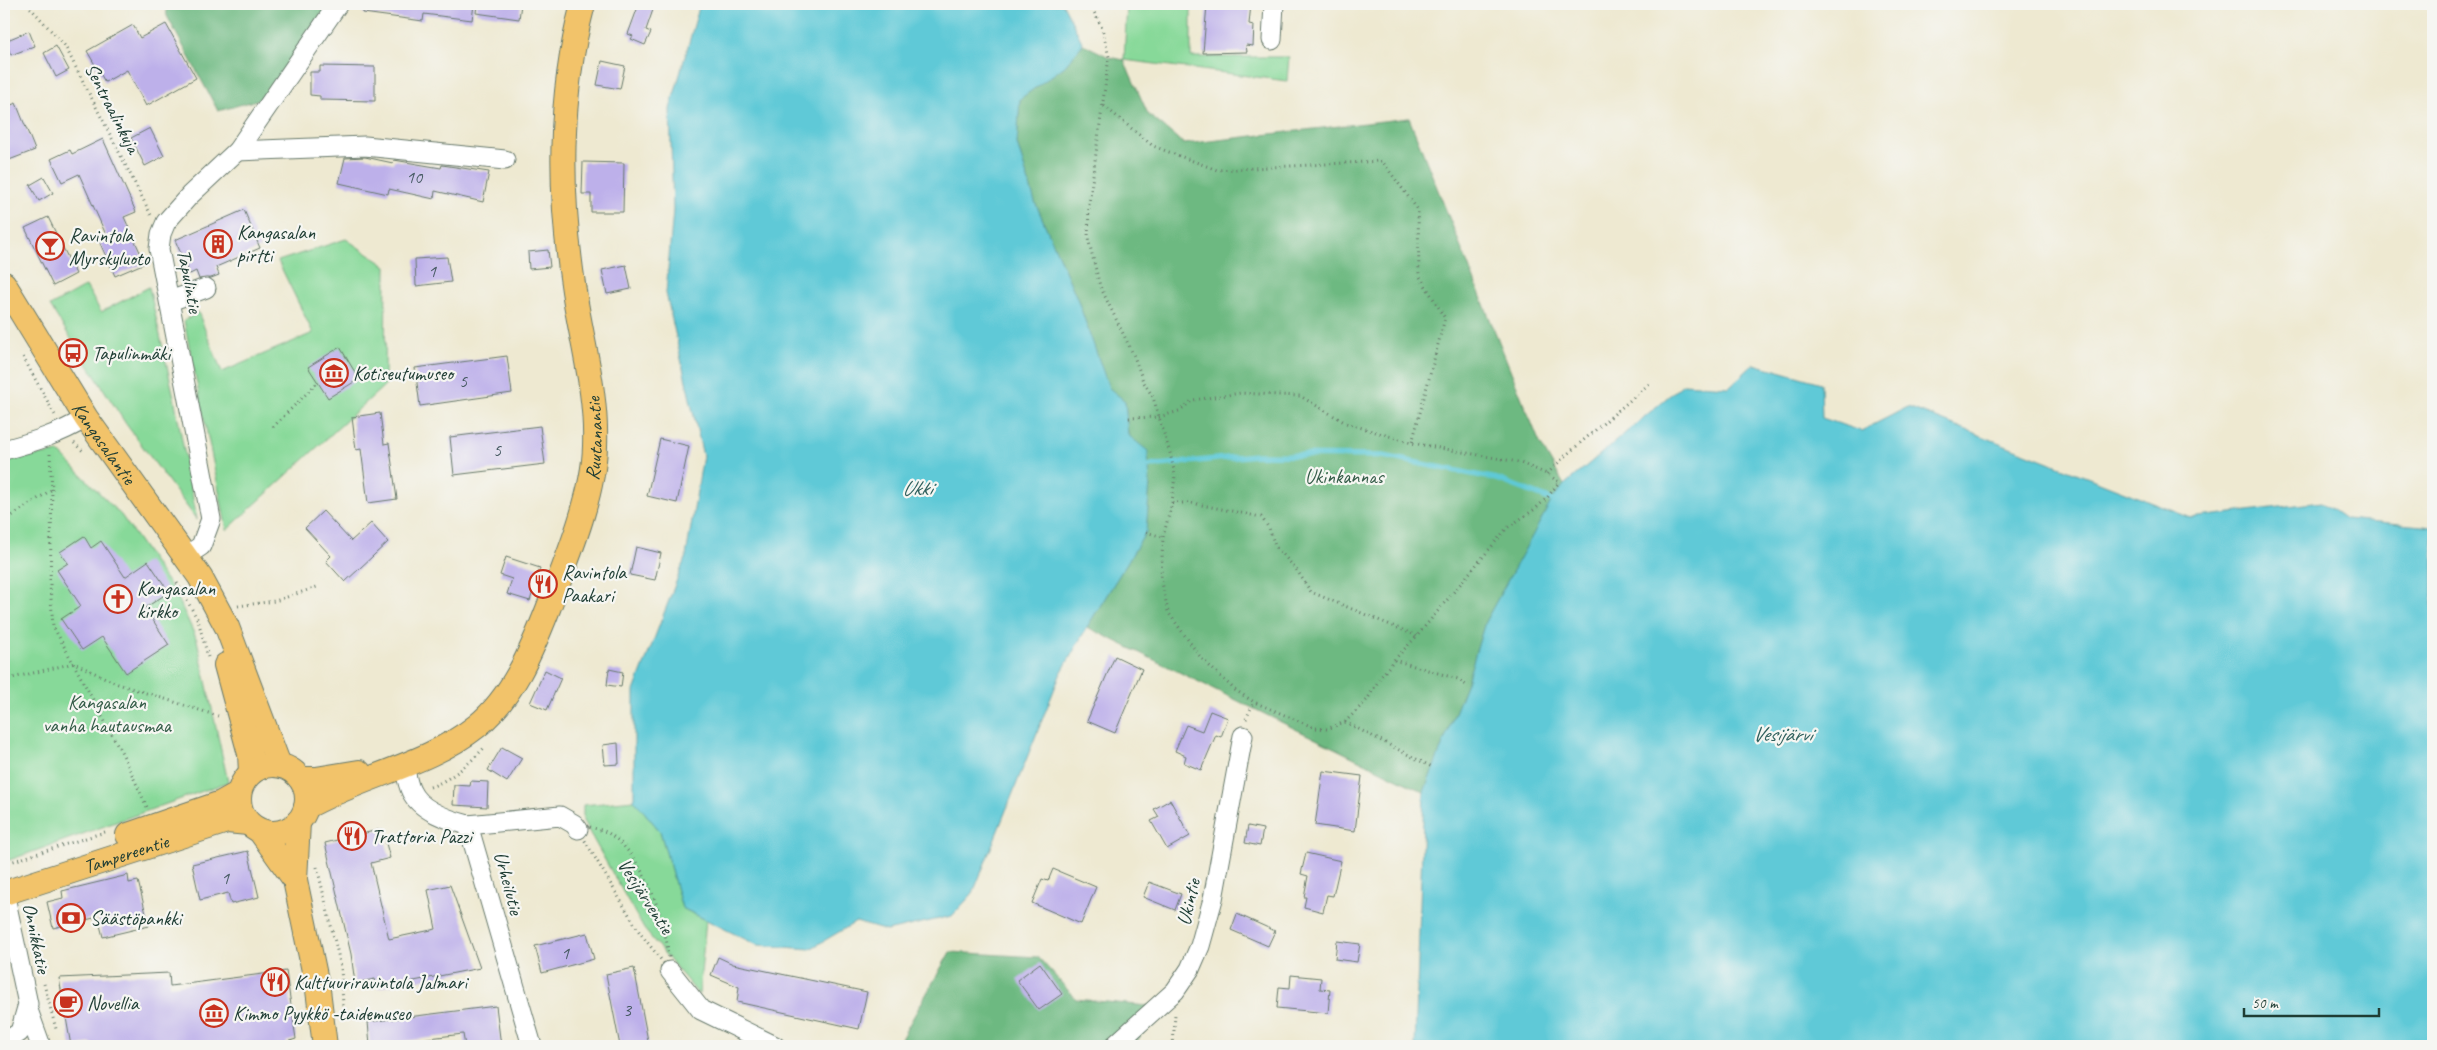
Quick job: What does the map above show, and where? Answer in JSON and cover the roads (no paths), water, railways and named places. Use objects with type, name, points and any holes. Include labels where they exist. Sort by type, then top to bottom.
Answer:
[{"type":"main road","name":"Ruutanantie","points":[[400,766],[456,740],[478,725],[495,708],[530,653],[560,577],[587,493],[596,448],[594,400],[565,220],[562,144],[567,84],[583,4]]},
{"type":"main road","name":"Kangasalantie","points":[[4,284],[86,418],[186,556],[227,627],[279,765]]},
{"type":"main road","name":"Kangasalantie","points":[[210,598],[214,621],[250,754],[251,772]]},
{"type":"main road","points":[[295,880],[240,809],[239,793],[243,782],[251,772],[261,766],[279,765],[289,768],[301,779],[306,792],[295,880],[318,990],[325,1046]]},
{"type":"main road","points":[[301,779],[316,779],[400,766]]},
{"type":"main road","points":[[254,827],[281,833],[330,794],[400,766]]},
{"type":"main road","name":"Tampereentie","points":[[4,877],[221,803],[239,793]]},
{"type":"main road","name":"Tampereentie","points":[[4,893],[227,821],[254,827]]},
{"type":"street","name":"Tapulintie","points":[[186,556],[201,546],[211,519],[159,249],[161,234],[166,222],[190,195],[237,151],[338,4]]},
{"type":"street","points":[[1272,40],[1274,4]]},
{"type":"street","points":[[237,151],[365,146],[505,160]]},
{"type":"street","points":[[170,301],[206,288]]},
{"type":"street","points":[[4,450],[58,434],[86,418]]},
{"type":"street","name":"Ukintie","points":[[1114,1046],[1175,991],[1190,969],[1197,954],[1210,908],[1243,736]]},
{"type":"street","points":[[400,766],[411,792],[427,808],[448,820],[468,826],[560,816],[574,824],[578,829]]},
{"type":"street","name":"Urheilutie","points":[[468,826],[532,1046]]},
{"type":"street","name":"Onnikkatie","points":[[4,893],[28,1010],[41,1046]]},
{"type":"street","points":[[670,971],[702,1010],[775,1046]]},
{"type":"street","points":[[4,1043],[20,1032],[28,1010]]},
{"type":"water","name":"Ukki","points":[[700,4],[1063,4],[1083,44],[1065,66],[1020,99],[1017,144],[1035,202],[1077,298],[1109,388],[1125,401],[1128,435],[1148,451],[1150,483],[1146,532],[1087,627],[1060,675],[973,893],[952,916],[887,931],[856,922],[810,949],[757,945],[682,908],[660,831],[634,800],[634,691],[686,556],[703,456],[666,293],[673,210],[670,109]]},
{"type":"water","name":"Vesijärvi","points":[[1754,364],[1821,383],[1822,418],[1861,431],[1908,407],[2191,518],[2321,502],[2345,519],[2433,527],[2433,1046],[1415,1046],[1424,792],[1466,685],[1485,622],[1552,500],[1564,485],[1683,384],[1729,387]]},
{"type":"waterway","points":[[1149,466],[1256,455],[1383,456],[1497,479],[1552,500]]},
{"type":"place","name":"Kangasalan pirtti","points":[[218,244]]},
{"type":"place","name":"Ravintola Myrskyluoto","points":[[50,246]]},
{"type":"place","name":"Tapulinmäki","points":[[73,353]]},
{"type":"place","name":"Kotiseutumuseo","points":[[334,373]]},
{"type":"place","name":"Ravintola Paakari","points":[[543,584]]},
{"type":"place","name":"Kangasalan kirkko","points":[[118,599]]},
{"type":"place","name":"Trattoria Pazzi","points":[[352,836]]},
{"type":"place","name":"Säästöpankki","points":[[71,918]]},
{"type":"place","name":"Kulttuuriravintola Jalmari","points":[[275,982]]},
{"type":"place","name":"Novellia","points":[[68,1003]]},
{"type":"place","name":"Kimmo Pyykkö -taidemuseo","points":[[214,1013]]},
{"type":"park label","name":"Ukinkannas","points":[[1344,476]]},
{"type":"park label","name":"Kangasalan vanha hautausmaa","points":[[107,714]]}]
